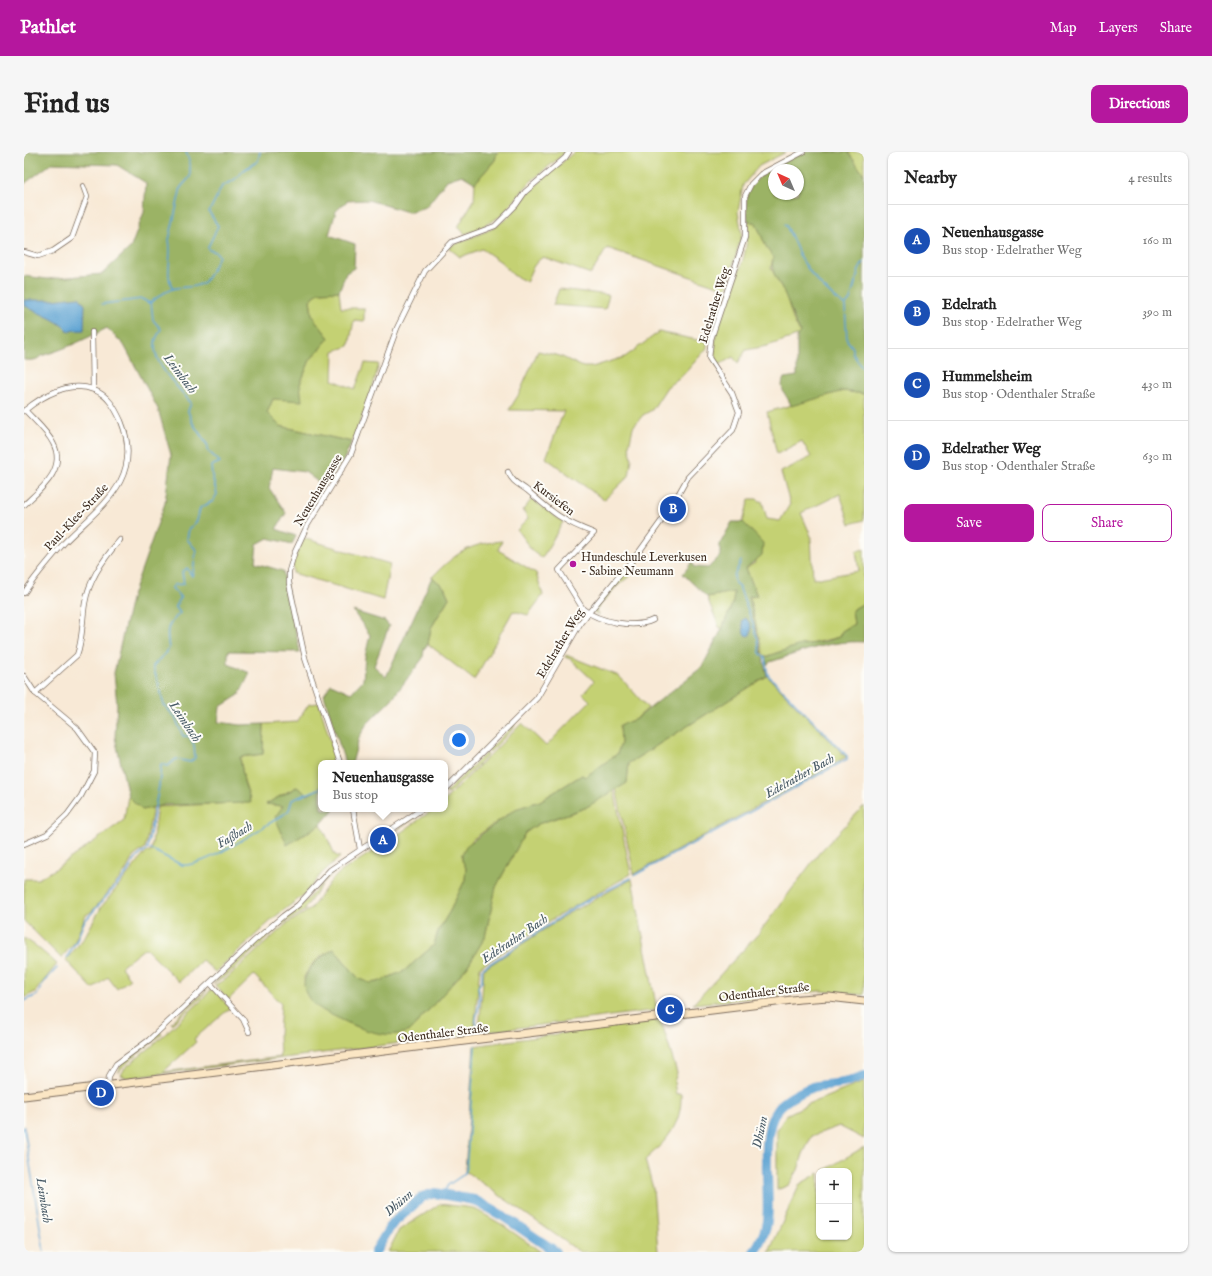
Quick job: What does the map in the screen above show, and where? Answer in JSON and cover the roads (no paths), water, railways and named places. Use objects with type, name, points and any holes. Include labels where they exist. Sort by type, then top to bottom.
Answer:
[{"type":"main road","name":"Odenthaler Straße","points":[[24,1096],[800,999],[829,997],[864,1001]]},
{"type":"street","name":"Neuenhausgasse","points":[[339,760],[305,658],[290,583],[289,571],[294,554],[308,526],[351,454],[404,314],[425,271],[452,242],[495,226],[516,206],[524,192],[565,158],[569,152]]},
{"type":"street","name":"Edelrather Weg","points":[[448,787],[537,698],[581,622],[639,552],[670,509],[688,477],[733,430],[739,412],[732,393],[709,358],[712,340],[745,237],[745,196],[751,184],[761,174],[802,152]]},
{"type":"street","points":[[24,252],[38,256],[53,251],[72,238],[87,197],[83,186]]},
{"type":"street","points":[[24,505],[53,475],[56,451],[53,442],[24,410],[46,396],[67,388],[93,389],[92,332]]},
{"type":"street","name":"Paul-Klee-Straße","points":[[24,592],[65,542],[112,497],[123,475],[127,450],[123,426],[113,405],[103,395],[93,389]]},
{"type":"street","name":"Kursiefen","points":[[508,472],[516,484],[526,490],[553,514],[570,524],[594,533],[559,570],[583,609],[588,613]]},
{"type":"street","points":[[35,693],[77,655],[80,647],[85,603],[91,582],[120,540]]},
{"type":"street","points":[[588,613],[617,623],[645,624],[653,620]]},
{"type":"street","points":[[24,676],[35,693],[77,728],[95,752],[94,770],[81,796],[67,815],[47,834],[24,844]]},
{"type":"street","points":[[354,812],[360,849]]},
{"type":"street","points":[[108,1086],[109,1076],[116,1064],[149,1040],[283,916],[308,896],[330,870],[417,812]]},
{"type":"street","points":[[210,983],[242,1019],[249,1032]]},
{"type":"water","points":[[79,297],[85,305],[84,330],[69,332],[59,323],[24,305],[24,300],[52,300]]},
{"type":"water","points":[[745,618],[751,628],[750,635],[747,636],[744,634],[742,621]]},
{"type":"waterway","points":[[173,289],[169,277],[169,240],[181,187],[190,177],[190,163],[186,152]]},
{"type":"waterway","name":"Leimbach","points":[[67,957],[77,940],[84,922],[126,874],[135,859],[147,849],[159,786],[161,764],[168,766],[176,759],[190,762],[195,758],[194,745],[189,736],[183,736],[175,717],[164,705],[153,666],[169,649],[167,632],[172,621],[180,613],[175,606],[181,598],[172,588],[174,585],[184,584],[182,572],[187,568],[192,576],[197,551],[187,539],[189,529],[197,521],[200,508],[213,501],[217,494],[211,466],[220,462],[207,450],[208,446],[192,422],[188,411],[191,403],[167,375],[158,360],[155,351],[155,343],[161,329],[153,320],[151,302],[169,290],[198,285],[205,281],[219,256],[216,252],[209,250],[208,247],[218,226],[209,212],[222,186],[234,180],[244,170],[258,161],[260,152]]},
{"type":"waterway","points":[[785,224],[801,258],[808,269],[823,286],[845,306],[847,340],[853,348],[853,354],[864,370]]},
{"type":"waterway","points":[[845,306],[850,300],[859,270],[864,261]]},
{"type":"waterway","points":[[102,304],[142,299],[149,303],[151,302]]},
{"type":"waterway","name":"Edelrather Bach","points":[[635,875],[847,759],[847,756],[768,675],[765,658],[760,653],[758,639],[748,610],[740,589],[735,583],[734,576],[741,561]]},
{"type":"waterway","name":"Faßbach","points":[[147,849],[150,849],[182,865],[192,864],[204,860],[233,846],[283,815],[289,810],[292,800],[318,789]]},
{"type":"waterway","name":"Edelrather Bach","points":[[476,1030],[476,1017],[480,1000],[478,987],[482,980],[482,969],[579,905],[631,878]]},
{"type":"waterway","name":"Leimbach","points":[[24,1001],[37,995],[44,982],[57,968]]},
{"type":"waterway","name":"Edelrather Bach","points":[[443,1194],[448,1185],[463,1175],[466,1171],[475,1046]]},
{"type":"waterway","name":"Dhünn","points":[[754,1252],[762,1237],[766,1225],[768,1209],[768,1133],[777,1110],[789,1099],[813,1087],[843,1083],[864,1076]]},
{"type":"waterway","name":"Leimbach","points":[[24,1127],[44,1252]]},
{"type":"waterway","name":"Dhünn","points":[[375,1252],[392,1224],[422,1197],[435,1193],[474,1200],[503,1216],[556,1252]]},
{"type":"place","name":"Edelrath","points":[[673,509]]},
{"type":"place","name":"Hundeschule Leverkusen - Sabine Neumann","points":[[573,564]]},
{"type":"place","name":"Neuenhausgasse","points":[[383,840]]},
{"type":"place","name":"Hummelsheim","points":[[670,1010]]},
{"type":"place","name":"Edelrather Weg","points":[[101,1093]]}]
